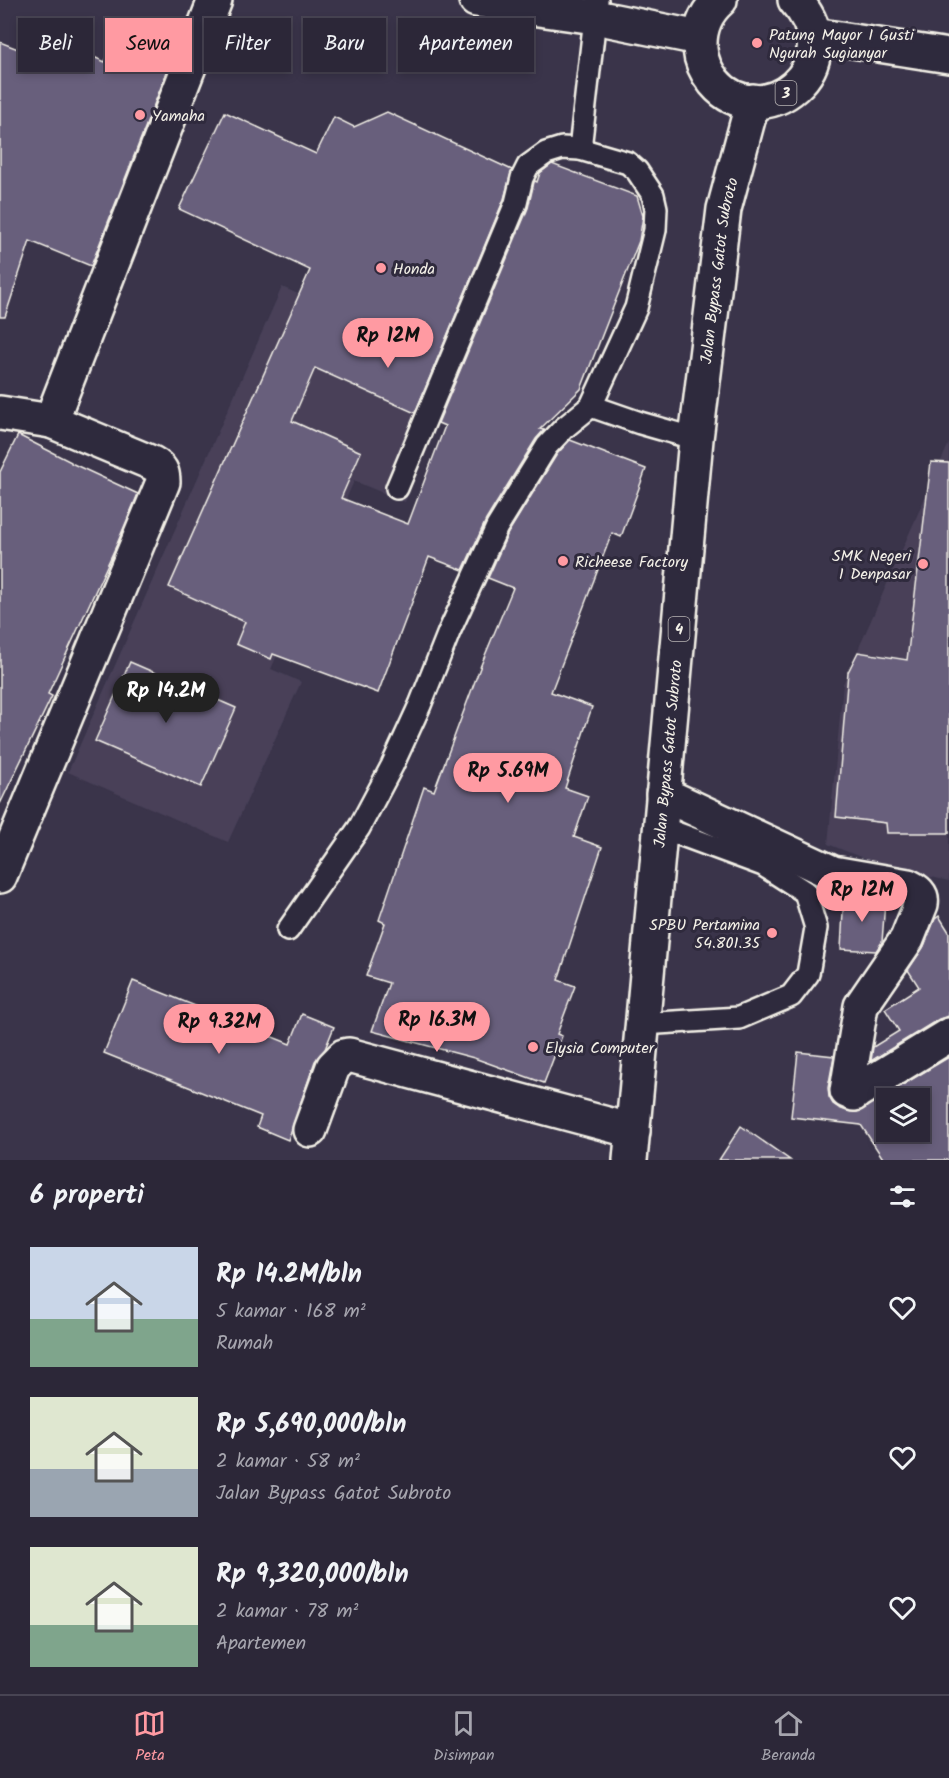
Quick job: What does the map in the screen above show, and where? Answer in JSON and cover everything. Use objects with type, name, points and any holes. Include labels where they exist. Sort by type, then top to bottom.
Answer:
[{"type":"main road","points":[[51,421],[215,0]]},
{"type":"main road","points":[[476,0],[596,9],[699,38],[704,21],[712,7],[720,0]]},
{"type":"main road","name":"3","points":[[699,38],[701,57],[708,75],[720,89],[736,98],[753,101],[774,99],[792,90],[806,75],[814,56],[811,21],[795,0]]},
{"type":"main road","points":[[814,35],[949,56]]},
{"type":"main road","name":"Jalan Bypass Gatot Subroto","points":[[632,1146],[696,439],[724,209],[753,101]]},
{"type":"main road","points":[[0,413],[51,421],[153,463],[160,467],[163,473],[163,482],[0,876]]},
{"type":"main road","points":[[663,794],[833,873],[908,885],[918,891],[922,899],[921,904],[906,939],[861,1006],[847,1091],[854,1094],[949,1035]]},
{"type":"main road","points":[[310,1130],[333,1067],[344,1056],[349,1055],[632,1146]]},
{"type":"lane","points":[[580,149],[596,9]]},
{"type":"lane","points":[[288,930],[359,828],[392,766],[497,527],[547,446],[564,428],[591,406],[636,308],[655,230],[656,208],[648,186],[638,171],[628,163],[580,149],[562,148],[546,153],[528,166],[522,178],[516,203],[397,488]]},
{"type":"lane","points":[[591,406],[696,439]]},
{"type":"lane","points":[[642,1024],[739,1018],[791,996],[808,974],[816,928],[805,892],[796,886],[763,865],[660,827]]},
{"type":"shaded area","points":[[282,287],[459,365],[405,502],[354,481],[271,669],[301,682],[228,842],[68,772]]},
{"type":"shaded area","name":"SMK Negeri 1 Denpasar","points":[[949,443],[949,881],[883,866],[828,844],[843,684]]},
{"type":"building","points":[[0,42],[18,49],[18,72],[93,72],[93,57],[105,62],[105,72],[167,72],[91,266],[30,241],[5,317],[0,317]]},
{"type":"building","points":[[225,112],[316,154],[334,117],[354,127],[387,112],[512,170],[504,199],[415,413],[315,368],[292,421],[361,452],[341,498],[408,524],[445,426],[438,423],[528,208],[534,182],[537,182],[540,173],[552,164],[637,196],[643,216],[639,241],[581,389],[540,429],[544,430],[536,439],[486,520],[463,570],[429,557],[378,693],[273,654],[271,659],[236,644],[245,622],[169,587],[310,270],[179,209]]},
{"type":"building","points":[[18,435],[138,494],[48,694],[52,696],[0,804],[0,472]]},
{"type":"building","points":[[570,440],[646,469],[621,537],[612,533],[551,692],[592,707],[565,788],[588,796],[574,837],[602,847],[558,980],[575,986],[557,1034],[562,1036],[544,1083],[474,1058],[372,1031],[389,983],[366,976],[385,923],[379,920],[424,787],[434,791],[481,665],[513,588],[488,578],[508,533],[557,454]]},
{"type":"building","name":"SMK Negeri 1 Denpasar","points":[[931,462],[949,463],[949,833],[887,833],[886,823],[836,817],[848,672],[858,652],[907,660]]},
{"type":"building","points":[[130,662],[236,708],[201,787],[95,741]]},
{"type":"building","points":[[844,894],[885,901],[882,942],[876,951],[841,949]]},
{"type":"building","points":[[939,916],[949,932],[949,1016],[939,1019],[871,1061],[873,1047],[899,1031],[885,1009],[919,987],[908,970],[924,946],[935,919]]},
{"type":"building","points":[[133,981],[290,1044],[302,1014],[334,1027],[325,1049],[315,1061],[288,1140],[257,1127],[261,1116],[104,1053]]},
{"type":"building","points":[[798,1052],[834,1056],[828,1088],[829,1097],[839,1108],[857,1112],[876,1101],[876,1142],[930,1142],[930,1088],[897,1088],[949,1057],[949,1160],[884,1160],[861,1125],[791,1117]]},
{"type":"building","points":[[741,1126],[790,1160],[719,1160]]},
{"type":"place","name":"Patung Mayor I Gusti Ngurah Sugianyar","points":[[757,43]]},
{"type":"place","name":"Yamaha","points":[[140,115]]},
{"type":"place","name":"Honda","points":[[381,268]]},
{"type":"place","name":"Richeese Factory","points":[[563,561]]},
{"type":"place","name":"SMK Negeri 1 Denpasar","points":[[923,564]]},
{"type":"place","name":"SPBU Pertamina 54.801.35","points":[[772,933]]},
{"type":"place","name":"Elysia Computer","points":[[533,1047]]}]
